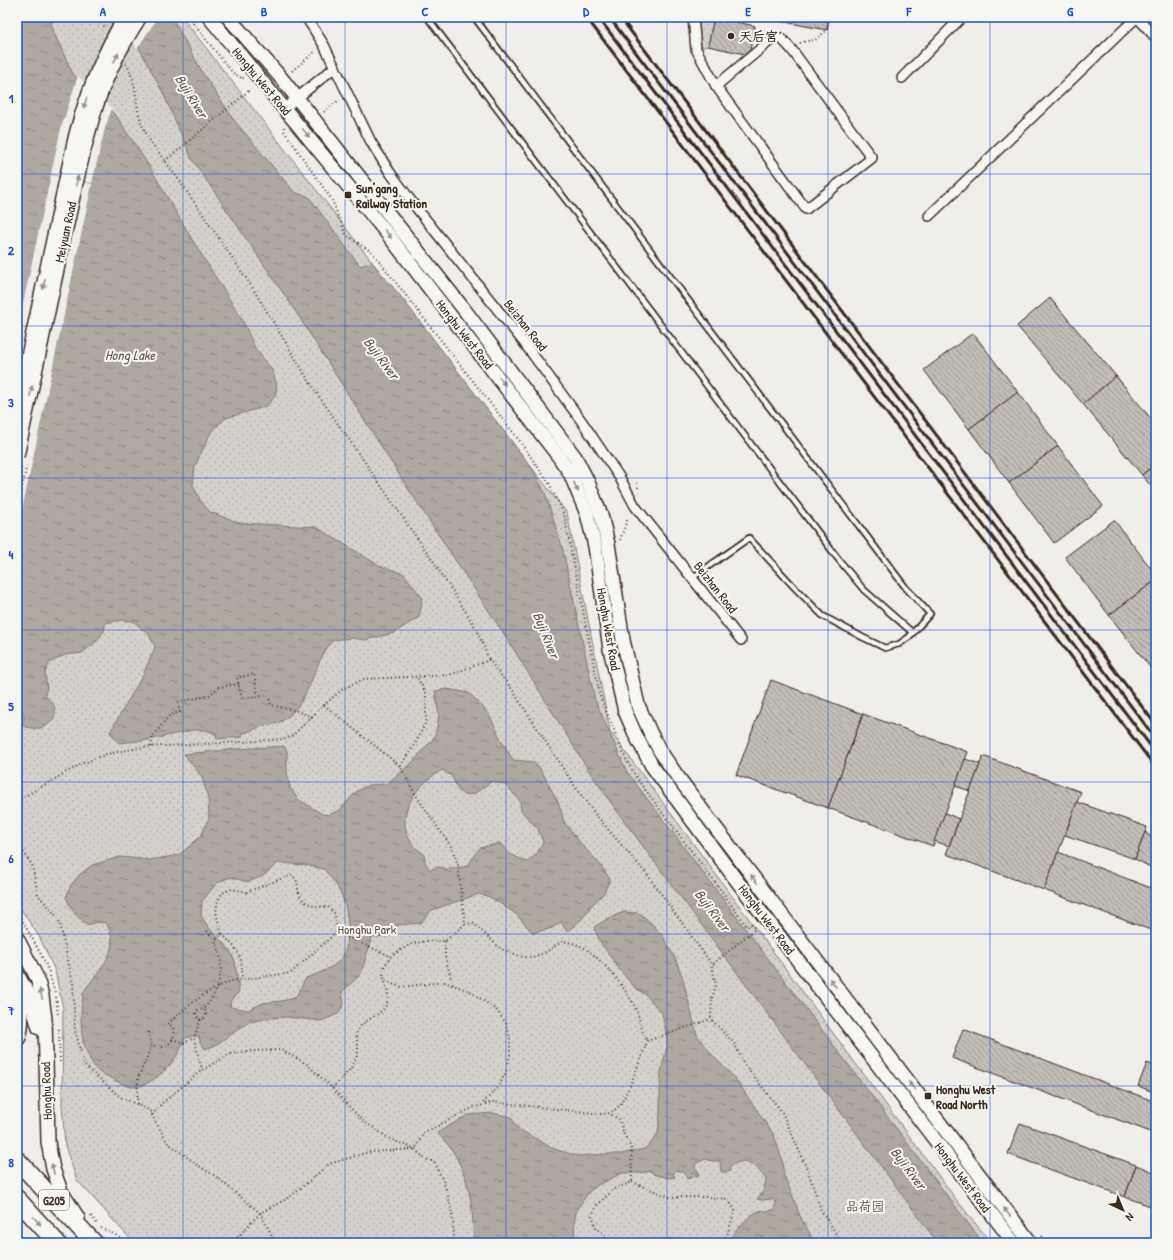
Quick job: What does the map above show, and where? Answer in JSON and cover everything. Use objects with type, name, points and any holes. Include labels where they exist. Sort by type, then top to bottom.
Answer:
[{"type":"highway","points":[[17,1002],[20,1018],[20,1029],[17,1037]]},
{"type":"highway","name":"G205","points":[[17,1160],[93,1241]]},
{"type":"highway","name":"G205","points":[[17,1199],[57,1243]]},
{"type":"main road","name":"Meiyuan Road","points":[[17,407],[83,107],[100,63],[125,17]]},
{"type":"main road","name":"Meiyuan Road","points":[[22,460],[75,189],[90,126],[112,65],[140,17]]},
{"type":"main road","name":"Honghu West Road","points":[[209,17],[390,237],[542,434],[570,473],[587,514],[596,546],[610,649],[625,711],[652,766],[729,870],[1014,1243]]},
{"type":"main road","name":"Honghu West Road","points":[[228,17],[282,79],[466,312],[575,457],[582,468],[601,515],[608,544],[623,640],[638,705],[650,732],[675,773],[1031,1243]]},
{"type":"main road","name":"Honghu Road","points":[[17,938],[34,971],[42,996],[45,1019],[48,1142],[53,1169],[61,1191],[93,1241]]},
{"type":"main road","points":[[17,974],[30,999],[45,1047]]},
{"type":"street","name":"Beizhan Road","points":[[306,17],[336,67],[371,142],[388,171],[525,344],[583,423],[616,472],[635,506],[741,640]]},
{"type":"street","points":[[693,17],[696,49],[716,86],[806,210],[872,158],[782,38],[772,39],[716,86]]},
{"type":"street","points":[[902,78],[962,17]]},
{"type":"street","points":[[929,216],[1137,17],[1156,38]]},
{"type":"street","points":[[285,108],[336,67]]},
{"type":"lane","points":[[427,17],[839,560],[864,590],[913,633]]},
{"type":"lane","points":[[474,17],[906,588],[930,614],[909,637],[898,644],[886,648],[824,616],[796,589],[749,538],[692,578]]},
{"type":"path","points":[[95,17],[105,27]]},
{"type":"path","points":[[188,17],[233,73],[242,79]]},
{"type":"path","points":[[792,50],[802,42],[815,40],[827,30],[829,17]]},
{"type":"path","points":[[291,72],[317,51]]},
{"type":"path","points":[[123,58],[130,71],[135,88],[141,123],[150,141],[177,177],[250,284],[314,389],[433,561],[476,628],[489,660],[511,688],[576,788],[590,808],[649,877],[712,965],[716,986],[712,998],[711,1019],[734,1043],[744,1064],[782,1112],[808,1171],[821,1210],[842,1243]]},
{"type":"path","points":[[125,65],[128,59]]},
{"type":"path","points":[[165,161],[251,89]]},
{"type":"path","points":[[324,112],[339,100]]},
{"type":"path","points":[[284,126],[284,131],[332,200],[346,235],[372,252],[510,428],[549,483],[564,514],[600,696],[626,759],[637,779],[747,927],[751,924],[755,930],[712,965]]},
{"type":"path","points":[[17,510],[22,460]]},
{"type":"path","points":[[620,541],[627,520]]},
{"type":"path","points":[[17,801],[79,765],[106,754],[151,746],[285,739],[293,735],[344,688],[364,679],[450,676],[489,660]]},
{"type":"path","points":[[258,696],[254,674],[237,678],[242,699],[268,695],[271,705],[297,711],[312,717]]},
{"type":"path","points":[[400,766],[415,744],[426,722],[426,693],[417,676]]},
{"type":"path","points":[[151,746],[153,736],[170,715],[180,712],[178,702],[208,696],[219,687],[238,684]]},
{"type":"path","points":[[324,705],[400,766],[417,797],[452,848],[458,865],[465,924]]},
{"type":"path","points":[[17,842],[32,865],[38,895],[59,920],[73,984],[75,1030],[84,1065],[120,1097],[149,1110],[167,1142],[196,1164],[218,1178],[260,1213],[276,1243]]},
{"type":"path","points":[[152,1045],[162,1047],[166,1046],[174,1034],[173,1028],[167,1023],[199,998],[231,981],[292,973],[337,931],[335,914],[328,907],[317,907],[306,903],[299,893],[298,882],[293,875],[246,892],[232,889],[222,893],[217,903],[216,912],[222,934],[236,948],[240,956],[243,968],[242,979]]},
{"type":"path","points":[[17,911],[44,960],[54,985],[58,1016]]},
{"type":"path","points":[[332,1088],[344,1076],[357,1059],[358,1048],[356,1032],[361,1023],[384,1009],[388,998],[383,969],[391,956],[411,944],[426,941],[445,941],[465,924],[473,923],[501,949],[523,957],[533,957],[544,953],[563,942],[578,945],[587,950],[613,974],[626,992],[641,1021],[643,1035],[647,1041]]},
{"type":"path","points":[[200,1020],[196,1015],[196,1012],[204,1009],[218,987],[222,969],[220,952],[215,940],[207,931]]},
{"type":"path","points":[[337,931],[391,956]]},
{"type":"path","points":[[215,940],[222,934]]},
{"type":"path","points":[[445,941],[444,957],[453,985]]},
{"type":"path","points":[[384,980],[400,987],[444,982],[470,991],[497,1011],[506,1023],[510,1038],[510,1055],[506,1072],[499,1086],[481,1105]]},
{"type":"path","points":[[202,1070],[194,1038],[200,1020],[205,1017],[206,1011],[204,1009]]},
{"type":"path","points":[[610,1114],[620,1106],[647,1041],[711,1019]]},
{"type":"path","points":[[58,1023],[60,1067]]},
{"type":"path","points":[[137,1104],[138,1078],[152,1045],[149,1038],[149,1032]]},
{"type":"path","points":[[172,1039],[184,1043],[194,1038]]},
{"type":"path","points":[[152,1115],[162,1103],[202,1070],[230,1054],[281,1050],[307,1064],[363,1121],[390,1139],[415,1149],[425,1159],[434,1162],[443,1178],[450,1202],[454,1237],[453,1243]]},
{"type":"path","points":[[415,1149],[424,1133],[472,1108],[494,1102],[610,1114],[619,1119],[631,1148],[632,1182]]},
{"type":"path","points":[[232,1243],[260,1213],[290,1197],[329,1164],[369,1152],[415,1149]]},
{"type":"path","points":[[608,1243],[605,1235],[596,1227],[592,1216],[597,1205],[614,1189],[632,1182],[669,1197],[728,1198],[735,1211],[727,1235],[720,1243]]},
{"type":"path","points":[[88,1213],[102,1229],[122,1238],[126,1243]]},
{"type":"path","points":[[1039,1232],[1047,1243]]},
{"type":"green space","name":"Honghu Park","points":[[17,17],[182,17],[567,513],[610,731],[955,1198],[991,1243],[134,1243],[77,1180],[65,1146],[62,1104],[63,1008],[55,971],[40,938],[17,903]]},
{"type":"green space","points":[[693,17],[714,17],[708,46],[696,49]]},
{"type":"water","name":"Hong Lake","points":[[17,17],[50,17],[54,33],[73,74],[117,117],[149,166],[196,246],[242,319],[255,348],[272,370],[277,386],[275,396],[267,406],[226,418],[212,430],[195,466],[193,485],[200,500],[210,512],[240,523],[316,527],[380,566],[404,574],[421,596],[422,603],[419,617],[394,633],[365,640],[351,638],[333,640],[320,661],[304,696],[289,716],[278,723],[262,726],[243,733],[242,737],[217,739],[216,734],[206,730],[193,730],[148,740],[119,743],[110,732],[143,675],[155,647],[149,634],[133,621],[122,620],[105,623],[104,631],[96,642],[82,653],[65,655],[49,663],[45,673],[47,688],[45,695],[54,706],[54,717],[48,725],[40,728],[31,728],[21,725],[24,719],[23,712],[17,709]]},
{"type":"water","name":"Buji River","points":[[118,17],[170,17],[175,23],[204,75],[234,120],[294,192],[309,197],[360,266],[372,262],[402,298],[532,468],[545,493],[562,546],[595,700],[627,772],[983,1243],[938,1243],[619,814],[587,768],[506,637],[407,487],[294,309],[192,159],[163,93],[135,40]]},
{"type":"water","points":[[447,689],[469,693],[483,707],[492,720],[501,740],[513,760],[535,762],[541,770],[559,804],[564,822],[582,845],[599,863],[610,879],[604,893],[591,906],[582,919],[567,932],[561,922],[552,928],[533,933],[516,914],[490,897],[479,894],[432,910],[421,923],[397,925],[391,936],[372,937],[361,974],[342,992],[344,1004],[338,1014],[321,1021],[286,1017],[249,1022],[214,1046],[205,1049],[200,1042],[199,1036],[191,1036],[184,1039],[172,1063],[160,1075],[146,1084],[138,1086],[126,1086],[98,1071],[93,1065],[84,1044],[81,1025],[81,1011],[85,990],[108,958],[112,945],[112,938],[106,923],[97,922],[88,925],[75,913],[66,897],[71,885],[79,875],[92,865],[120,857],[150,860],[179,855],[201,836],[209,818],[208,798],[202,777],[184,754],[284,746],[287,751],[287,772],[290,788],[298,799],[322,814],[328,815],[340,810],[356,792],[368,785],[386,784],[412,763],[433,739],[436,732],[439,715],[435,691]],"holes":[[[442,770],[452,776],[458,790],[464,795],[474,794],[492,781],[506,785],[520,801],[521,811],[538,829],[543,842],[537,854],[527,862],[510,854],[500,843],[480,848],[468,866],[450,869],[437,867],[430,870],[425,862],[424,854],[415,847],[409,838],[405,828],[405,818],[407,808],[418,790],[425,782]],[[278,863],[306,865],[324,869],[339,889],[346,908],[348,929],[346,948],[342,957],[337,963],[326,970],[306,978],[295,998],[263,1003],[248,1010],[230,1007],[231,1000],[239,992],[235,961],[229,949],[210,929],[201,916],[202,901],[217,883],[230,877],[248,882],[263,876]]]},
{"type":"water","points":[[624,912],[639,913],[662,935],[675,958],[682,976],[697,1035],[714,1057],[734,1077],[774,1135],[782,1160],[784,1176],[800,1216],[815,1243],[727,1243],[746,1220],[759,1211],[769,1211],[775,1209],[776,1203],[772,1199],[757,1199],[764,1190],[766,1179],[755,1166],[743,1161],[731,1165],[729,1172],[721,1172],[720,1161],[706,1159],[696,1163],[695,1168],[699,1175],[687,1179],[685,1173],[676,1170],[673,1174],[675,1177],[669,1178],[653,1174],[652,1171],[622,1173],[598,1185],[589,1192],[577,1209],[574,1223],[575,1238],[582,1243],[473,1243],[473,1219],[467,1182],[451,1149],[437,1133],[468,1115],[493,1113],[511,1117],[517,1128],[554,1149],[578,1156],[621,1154],[644,1149],[651,1143],[658,1133],[661,1072],[667,1047],[667,1038],[662,1013],[645,994],[635,988],[616,965],[599,940],[594,927],[609,918]]},
{"type":"pier","points":[[116,17],[158,17],[137,49]]},
{"type":"pier","points":[[78,76],[112,108],[105,128],[92,183],[51,174],[61,128]]},
{"type":"pier","points":[[51,175],[92,184],[17,533],[17,331]]},
{"type":"building","name":"天后宫","points":[[714,17],[755,26],[749,55],[708,46]]},
{"type":"building","points":[[758,17],[829,17],[827,30]]},
{"type":"building","points":[[1050,298],[1116,376],[1083,404],[1017,326]]},
{"type":"building","points":[[973,333],[1018,392],[969,429],[924,370]]},
{"type":"building","points":[[1116,376],[1156,425],[1156,463],[1142,475],[1083,404]]},
{"type":"building","points":[[1018,392],[1058,446],[1009,483],[969,429]]},
{"type":"building","points":[[1058,446],[1103,506],[1054,543],[1009,483]]},
{"type":"building","points":[[1156,463],[1156,492],[1142,475]]},
{"type":"building","points":[[1114,520],[1156,575],[1156,580],[1109,615],[1065,557]]},
{"type":"building","points":[[1156,580],[1156,669],[1153,671],[1109,615]]},
{"type":"building","points":[[771,680],[863,714],[828,808],[736,775]]},
{"type":"building","points":[[863,714],[968,752],[933,846],[828,808]]},
{"type":"building","points":[[983,756],[1081,792],[1044,890],[946,854]]},
{"type":"building","points":[[965,759],[980,764],[970,791],[955,786]]},
{"type":"building","points":[[1077,802],[1147,827],[1135,859],[1065,835]]},
{"type":"building","points":[[945,813],[959,819],[949,846],[934,841]]},
{"type":"building","points":[[1145,832],[1156,841],[1156,870],[1135,859]]},
{"type":"building","points":[[1058,852],[1156,890],[1156,932],[1044,890]]},
{"type":"building","points":[[963,1029],[1156,1102],[1156,1134],[952,1058]]},
{"type":"building","points":[[1147,1063],[1156,1066],[1156,1093],[1138,1086]]},
{"type":"building","points":[[1020,1123],[1136,1165],[1125,1197],[1008,1154]]},
{"type":"building","points":[[1136,1165],[1156,1173],[1156,1208],[1125,1197]]},
{"type":"railway","points":[[586,17],[1156,768]]},
{"type":"railway","points":[[598,17],[1156,753]]},
{"type":"railway","points":[[609,17],[1156,739]]},
{"type":"railway","points":[[620,17],[1156,725]]},
{"type":"place","name":"天后宫","points":[[731,36]]},
{"type":"place","name":"Sun'gang Railway Station","points":[[348,195]]},
{"type":"place","name":"Honghu West Road North","points":[[928,1096]]},
{"type":"park label","name":"品荷园","points":[[865,1206]]}]
